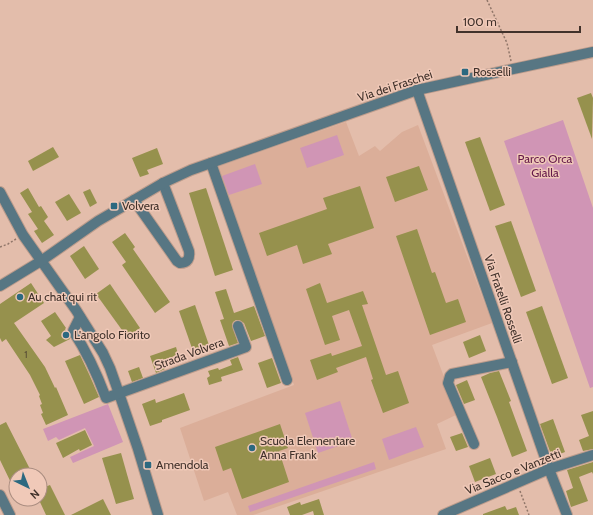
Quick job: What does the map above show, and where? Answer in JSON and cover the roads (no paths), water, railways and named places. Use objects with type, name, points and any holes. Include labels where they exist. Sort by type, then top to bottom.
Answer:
[{"type":"street","name":"Via dei Fraschei","points":[[0,286],[41,261],[98,221],[163,183],[191,170],[417,90],[593,52]]},
{"type":"street","name":"Via Fratelli Rosselli","points":[[417,90],[549,470],[567,515]]},
{"type":"street","points":[[211,163],[287,380]]},
{"type":"street","points":[[134,200],[177,261],[184,263],[188,260],[189,251],[163,183]]},
{"type":"street","points":[[0,192],[23,234],[103,353],[110,368],[138,449],[158,515]]},
{"type":"street","name":"Strada Volvera","points":[[80,317],[73,330],[84,347],[106,398],[246,347],[238,326]]},
{"type":"street","points":[[474,444],[448,383],[450,376],[452,374],[512,362]]},
{"type":"street","name":"Via Sacco e Vanzetti","points":[[442,515],[549,470],[593,455]]},
{"type":"street","points":[[0,495],[10,515]]},
{"type":"place","name":"Rosselli","points":[[465,72]]},
{"type":"place","name":"Volvera","points":[[114,206]]},
{"type":"place","name":"Au chat qui rit","points":[[20,297]]},
{"type":"place","name":"L'angolo Fiorito","points":[[66,335]]},
{"type":"place","name":"Scuola Elementare Anna Frank","points":[[252,448]]},
{"type":"place","name":"Amendola","points":[[148,465]]},
{"type":"park label","name":"Parco Orca Gialla","points":[[545,166]]}]
